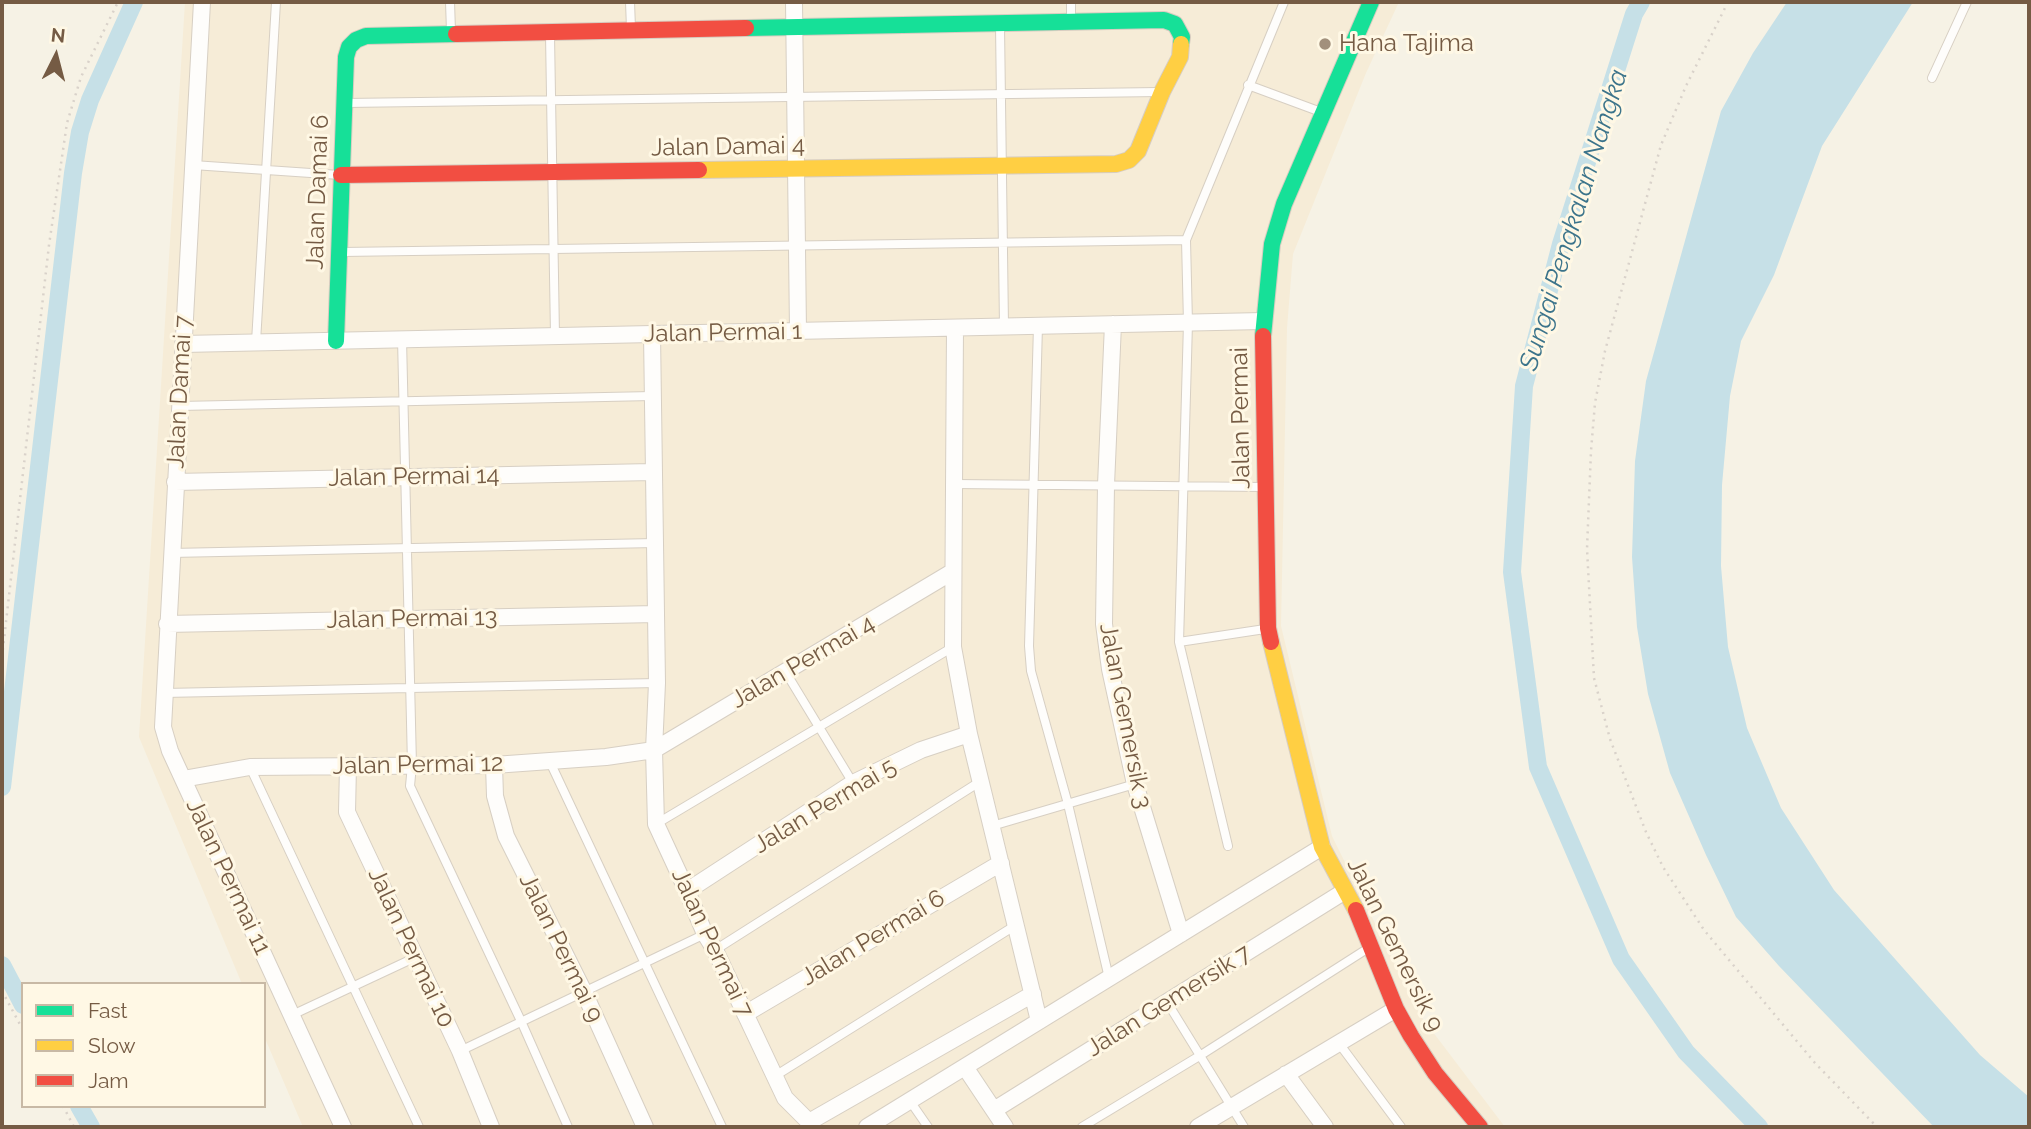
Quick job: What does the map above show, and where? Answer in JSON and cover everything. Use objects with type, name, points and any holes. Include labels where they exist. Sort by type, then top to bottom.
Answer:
[{"type":"street","name":"Jalan Damai 7","points":[[183,779],[163,727],[202,2]]},
{"type":"street","points":[[794,2],[798,331]]},
{"type":"street","name":"Jalan Permai","points":[[1322,847],[1268,628],[1263,321],[1272,244],[1284,204],[1371,2]]},
{"type":"street","points":[[451,34],[1164,20],[1175,24],[1182,37],[1180,57],[1162,92]]},
{"type":"street","name":"Jalan Damai 6","points":[[336,341],[346,57],[349,47],[366,36],[451,34]]},
{"type":"street","name":"Jalan Damai 4","points":[[341,175],[1116,164],[1129,160],[1138,151],[1162,92]]},
{"type":"street","name":"Jalan Permai 1","points":[[183,344],[1263,321]]},
{"type":"street","name":"Jalan Gemersik 3","points":[[1113,324],[1104,624],[1110,669],[1135,784],[1181,934]]},
{"type":"street","points":[[955,327],[953,647],[969,734],[1039,1021]]},
{"type":"street","name":"Jalan Permai 7","points":[[652,334],[657,683],[654,750],[656,824],[705,934],[785,1098],[810,1124],[1033,993]]},
{"type":"street","name":"Jalan Permai 14","points":[[175,482],[652,472]]},
{"type":"street","name":"Jalan Permai 4","points":[[654,750],[952,572]]},
{"type":"street","name":"Jalan Permai 13","points":[[167,624],[656,614]]},
{"type":"street","name":"Jalan Permai 5","points":[[687,891],[853,783],[921,750],[969,734]]},
{"type":"street","name":"Jalan Permai 12","points":[[183,779],[250,767],[494,765],[550,762],[654,750]]},
{"type":"street","name":"Jalan Permai 9","points":[[494,765],[495,796],[506,836],[584,992],[645,1127]]},
{"type":"street","name":"Jalan Permai 10","points":[[348,766],[347,811],[460,1051],[491,1127]]},
{"type":"street","name":"Jalan Permai 11","points":[[183,779],[343,1127]]},
{"type":"street","points":[[867,1127],[1322,847]]},
{"type":"street","name":"Jalan Gemersik 9","points":[[1322,847],[1371,946],[1395,1009],[1435,1073],[1480,1127]]},
{"type":"street","name":"Jalan Permai 6","points":[[745,1014],[1001,863]]},
{"type":"street","name":"Jalan Gemersik 7","points":[[993,1110],[1345,891]]},
{"type":"street","points":[[1198,1127],[1395,1009]]},
{"type":"street","points":[[965,1067],[1005,1127]]},
{"type":"street","points":[[1286,1074],[1325,1127]]},
{"type":"lane","points":[[256,342],[276,2]]},
{"type":"lane","points":[[450,2],[451,34]]},
{"type":"lane","points":[[630,2],[631,30]]},
{"type":"lane","points":[[1071,2],[1071,22]]},
{"type":"lane","points":[[1228,846],[1179,642],[1188,323],[1186,240],[1284,2]]},
{"type":"lane","points":[[1932,78],[1967,2]]},
{"type":"lane","points":[[1000,23],[1004,326]]},
{"type":"lane","points":[[550,32],[555,336]]},
{"type":"lane","points":[[1248,85],[1325,113]]},
{"type":"lane","points":[[345,103],[1162,92]]},
{"type":"lane","points":[[193,165],[341,175]]},
{"type":"lane","points":[[338,253],[1186,240]]},
{"type":"lane","points":[[1038,326],[1032,485],[1029,646],[1031,671],[1068,804],[1109,979]]},
{"type":"lane","points":[[402,339],[412,765],[410,786],[522,1021],[568,1127]]},
{"type":"lane","points":[[180,406],[652,396]]},
{"type":"lane","points":[[954,484],[1264,487]]},
{"type":"lane","points":[[171,553],[655,543]]},
{"type":"lane","points":[[1179,642],[1268,628]]},
{"type":"lane","points":[[656,824],[953,647]]},
{"type":"lane","points":[[785,671],[853,783]]},
{"type":"lane","points":[[164,693],[657,683]]},
{"type":"lane","points":[[550,762],[722,1127]]},
{"type":"lane","points":[[250,767],[419,1127]]},
{"type":"lane","points":[[715,950],[981,782]]},
{"type":"lane","points":[[992,826],[1135,784]]},
{"type":"lane","points":[[775,1076],[1016,925]]},
{"type":"lane","points":[[460,1051],[705,934]]},
{"type":"lane","points":[[1082,1127],[1371,946]]},
{"type":"lane","points":[[292,1014],[414,958]]},
{"type":"lane","points":[[1167,1002],[1244,1127]]},
{"type":"lane","points":[[1338,1042],[1401,1127]]},
{"type":"lane","points":[[910,1101],[928,1127]]},
{"type":"path","points":[[2,657],[49,245],[67,123],[81,77],[118,2]]},
{"type":"path","points":[[1728,2],[1686,86],[1661,145],[1605,351],[1595,403],[1587,549],[1594,678],[1610,739],[1646,832],[1663,867],[1704,930],[1815,1063],[1877,1127]]},
{"type":"path","points":[[2,991],[21,1026]]},
{"type":"path","points":[[64,1108],[74,1127]]},
{"type":"shaded area","points":[[185,2],[1399,2],[1366,73],[1293,254],[1287,328],[1281,626],[1332,836],[1420,1015],[1505,1127],[303,1127],[266,1041],[266,982],[241,982],[139,737]]},
{"type":"water","points":[[1787,2],[1913,2],[1822,146],[1774,275],[1741,341],[1730,396],[1722,485],[1721,566],[1728,647],[1747,728],[1781,808],[1834,890],[1980,1055],[2029,1097],[2029,1127],[1934,1127],[1779,966],[1736,917],[1706,855],[1670,773],[1648,694],[1637,627],[1632,557],[1635,461],[1646,381],[1721,111],[1753,53]]},
{"type":"waterway","points":[[2,787],[73,173],[80,132],[90,100],[134,2]]},
{"type":"waterway","name":"Sungai Pengkalan Nangka","points":[[1641,2],[1634,14],[1561,244],[1524,386],[1512,572],[1538,767],[1621,959],[1686,1052],[1759,1127]]},
{"type":"waterway","points":[[2,965],[21,1001]]},
{"type":"waterway","points":[[80,1108],[91,1127]]},
{"type":"traffic: fast","points":[[1263,336],[1272,244],[1284,204],[1371,2]]},
{"type":"traffic: fast","points":[[746,28],[1164,20],[1175,24],[1182,37],[1181,44]]},
{"type":"traffic: fast","points":[[336,341],[346,57],[349,47],[366,36],[456,34]]},
{"type":"traffic: slow","points":[[699,170],[1116,164],[1129,160],[1138,151],[1162,92],[1180,57],[1181,44]]},
{"type":"traffic: slow","points":[[1271,642],[1322,847],[1356,910]]},
{"type":"traffic: jam","points":[[456,34],[746,28]]},
{"type":"traffic: jam","points":[[341,175],[699,170]]},
{"type":"traffic: jam","points":[[1263,336],[1268,628],[1271,642]]},
{"type":"traffic: jam","points":[[1356,910],[1396,1009],[1411,1036],[1435,1073],[1480,1127]]},
{"type":"place","name":"Hana Tajima","points":[[1325,44]]}]
